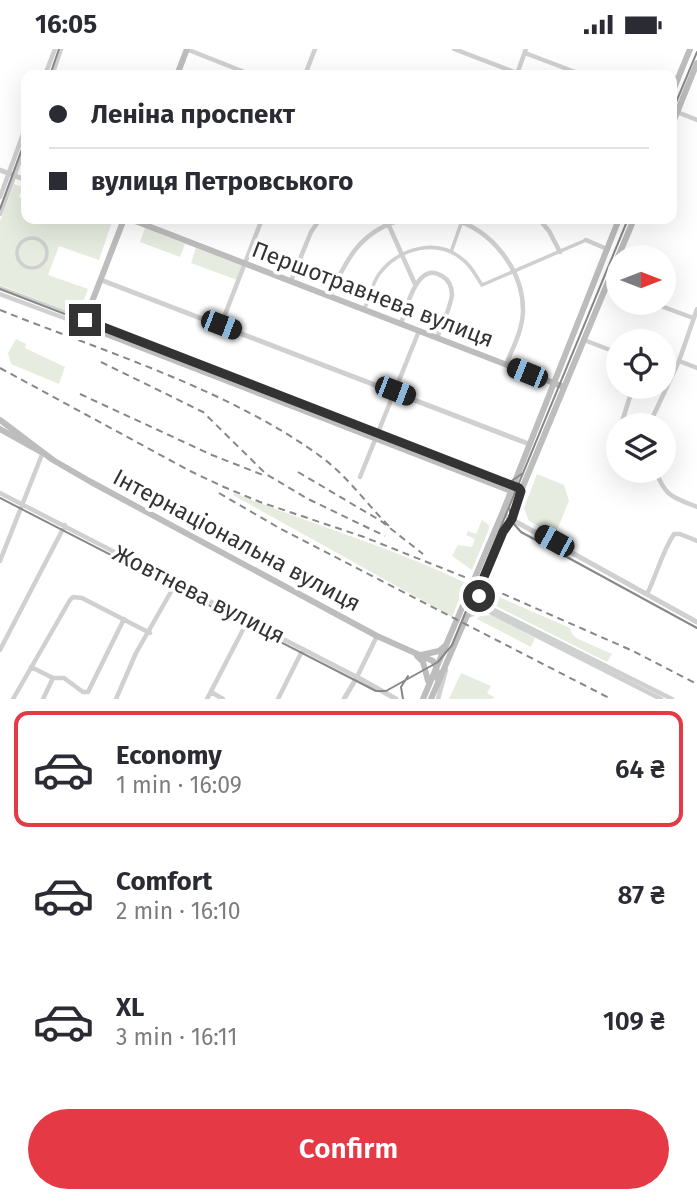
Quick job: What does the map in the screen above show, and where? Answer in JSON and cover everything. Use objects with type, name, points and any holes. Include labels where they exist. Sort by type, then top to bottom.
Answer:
[{"type":"main road","points":[[179,70],[186,49]]},
{"type":"main road","points":[[677,81],[690,49]]},
{"type":"main road","points":[[677,112],[697,63]]},
{"type":"main road","points":[[122,224],[84,323],[521,491]]},
{"type":"main road","name":"Першотравнева вулиця","points":[[143,224],[564,387]]},
{"type":"main road","points":[[609,245],[617,224]]},
{"type":"main road","points":[[623,245],[632,224]]},
{"type":"main road","points":[[423,699],[502,514],[606,252]]},
{"type":"main road","points":[[430,699],[503,532],[511,521],[606,287]]},
{"type":"main road","name":"Інтернаціональна вулиця","points":[[0,420],[43,453],[91,482],[377,636],[430,659],[436,666]]},
{"type":"main road","name":"Інтернаціональна вулиця","points":[[0,429],[43,453]]},
{"type":"main road","points":[[416,655],[433,653],[449,642]]},
{"type":"main road","name":"Інтернаціональна вулиця","points":[[416,655],[423,662]]},
{"type":"main road","points":[[428,685],[423,662],[436,666],[447,661]]},
{"type":"main road","points":[[436,666],[438,680]]},
{"type":"street","points":[[47,70],[55,49]]},
{"type":"street","points":[[54,70],[61,49]]},
{"type":"street","points":[[186,49],[239,70]]},
{"type":"street","points":[[307,70],[315,49]]},
{"type":"street","points":[[454,49],[507,70]]},
{"type":"street","points":[[518,70],[525,51],[571,70]]},
{"type":"street","points":[[677,112],[697,120]]},
{"type":"street","points":[[0,214],[21,142]]},
{"type":"street","points":[[0,197],[21,154]]},
{"type":"street","points":[[0,170],[21,178]]},
{"type":"street","points":[[221,325],[260,224]]},
{"type":"street","points":[[291,281],[317,224]]},
{"type":"street","points":[[330,296],[342,268],[354,250],[384,224]]},
{"type":"street","points":[[389,224],[415,284]]},
{"type":"street","points":[[451,252],[461,224]]},
{"type":"street","points":[[468,224],[488,236],[513,272],[523,311],[519,334],[506,365]]},
{"type":"street","points":[[544,224],[561,252]]},
{"type":"street","points":[[28,238],[39,239],[46,247],[46,260],[37,267],[24,266],[18,258],[18,247],[28,238]]},
{"type":"street","points":[[364,310],[377,277],[402,254],[428,247],[451,252],[466,262],[482,285],[586,240],[606,249]]},
{"type":"street","points":[[401,324],[415,284],[425,275],[436,273],[447,279],[452,298],[438,338]]},
{"type":"street","points":[[101,280],[529,444]]},
{"type":"street","points":[[0,288],[84,323]]},
{"type":"street","points":[[0,293],[84,323]]},
{"type":"street","points":[[676,366],[697,309]]},
{"type":"street","points":[[676,312],[693,319]]},
{"type":"street","points":[[360,477],[419,331]]},
{"type":"street","points":[[584,340],[606,348]]},
{"type":"street","points":[[678,361],[697,368]]},
{"type":"street","points":[[0,561],[43,453]]},
{"type":"street","points":[[660,483],[667,495],[697,507]]},
{"type":"street","name":"Жовтнева вулиця","points":[[0,493],[393,698]]},
{"type":"street","points":[[516,505],[515,516],[520,522],[697,622]]},
{"type":"street","points":[[502,514],[511,521],[520,522]]},
{"type":"street","points":[[0,650],[65,525]]},
{"type":"street","points":[[647,594],[674,534],[697,541]]},
{"type":"street","points":[[116,699],[136,653],[150,633],[176,583]]},
{"type":"street","points":[[479,589],[482,602],[488,607],[672,699]]},
{"type":"street","points":[[13,699],[73,597],[82,598],[150,633]]},
{"type":"street","points":[[468,616],[488,611],[661,699]]},
{"type":"street","points":[[31,667],[53,678],[64,678],[83,692],[88,692],[124,619]]},
{"type":"street","points":[[207,699],[248,620]]},
{"type":"street","points":[[344,699],[377,636]]},
{"type":"street","points":[[278,699],[303,649]]},
{"type":"street","points":[[438,699],[445,679],[447,661]]},
{"type":"street","points":[[43,699],[53,678]]},
{"type":"street","points":[[211,692],[223,699]]},
{"type":"shaded area","points":[[14,184],[21,187],[21,224],[111,224],[99,260],[59,246],[48,275],[88,289],[78,315],[0,285],[0,221]]},
{"type":"shaded area","points":[[145,228],[185,244],[180,257],[140,242]]},
{"type":"shaded area","points":[[196,248],[242,265],[237,280],[191,263]]},
{"type":"shaded area","points":[[16,339],[26,344],[25,348],[65,367],[59,384],[11,364],[8,353]]},
{"type":"shaded area","points":[[537,474],[564,485],[569,501],[555,535],[529,521],[524,508]]},
{"type":"shaded area","points":[[234,493],[409,558],[466,583],[452,617],[233,495]]},
{"type":"shaded area","points":[[482,520],[489,525],[489,529],[472,570],[452,556],[458,545],[472,547],[475,539],[466,535],[468,531],[476,534]]},
{"type":"shaded area","points":[[483,593],[490,593],[570,628],[576,638],[612,654],[607,662],[488,602]]},
{"type":"shaded area","points":[[492,615],[535,638],[531,647],[477,619],[480,616]]},
{"type":"shaded area","points":[[461,673],[491,686],[487,693],[494,697],[493,699],[449,699]]},
{"type":"tram line","points":[[52,70],[59,49]]},
{"type":"tram line","points":[[677,100],[697,52]]},
{"type":"tram line","points":[[0,209],[21,152]]},
{"type":"tram line","points":[[0,498],[376,691],[386,691],[438,662],[452,645],[626,224]]},
{"type":"tram line","points":[[0,289],[498,482],[510,482],[523,473]]},
{"type":"tram line","points":[[509,507],[513,523],[521,532],[697,628]]},
{"type":"tram line","points":[[403,699],[401,687],[408,676]]},
{"type":"railway","points":[[0,310],[167,375],[250,413],[324,459],[391,528]]},
{"type":"railway","points":[[101,362],[203,412],[266,474],[308,499],[385,536]]},
{"type":"railway","points":[[0,368],[224,487],[364,537],[467,578],[633,651],[697,684]]},
{"type":"railway","points":[[80,394],[212,455],[263,475]]},
{"type":"railway","points":[[298,472],[381,521],[423,554]]},
{"type":"railway","points":[[219,493],[279,528],[611,699]]},
{"type":"route","points":[[85,320],[519,488],[521,491],[512,519],[503,532],[479,589],[479,596]]}]
